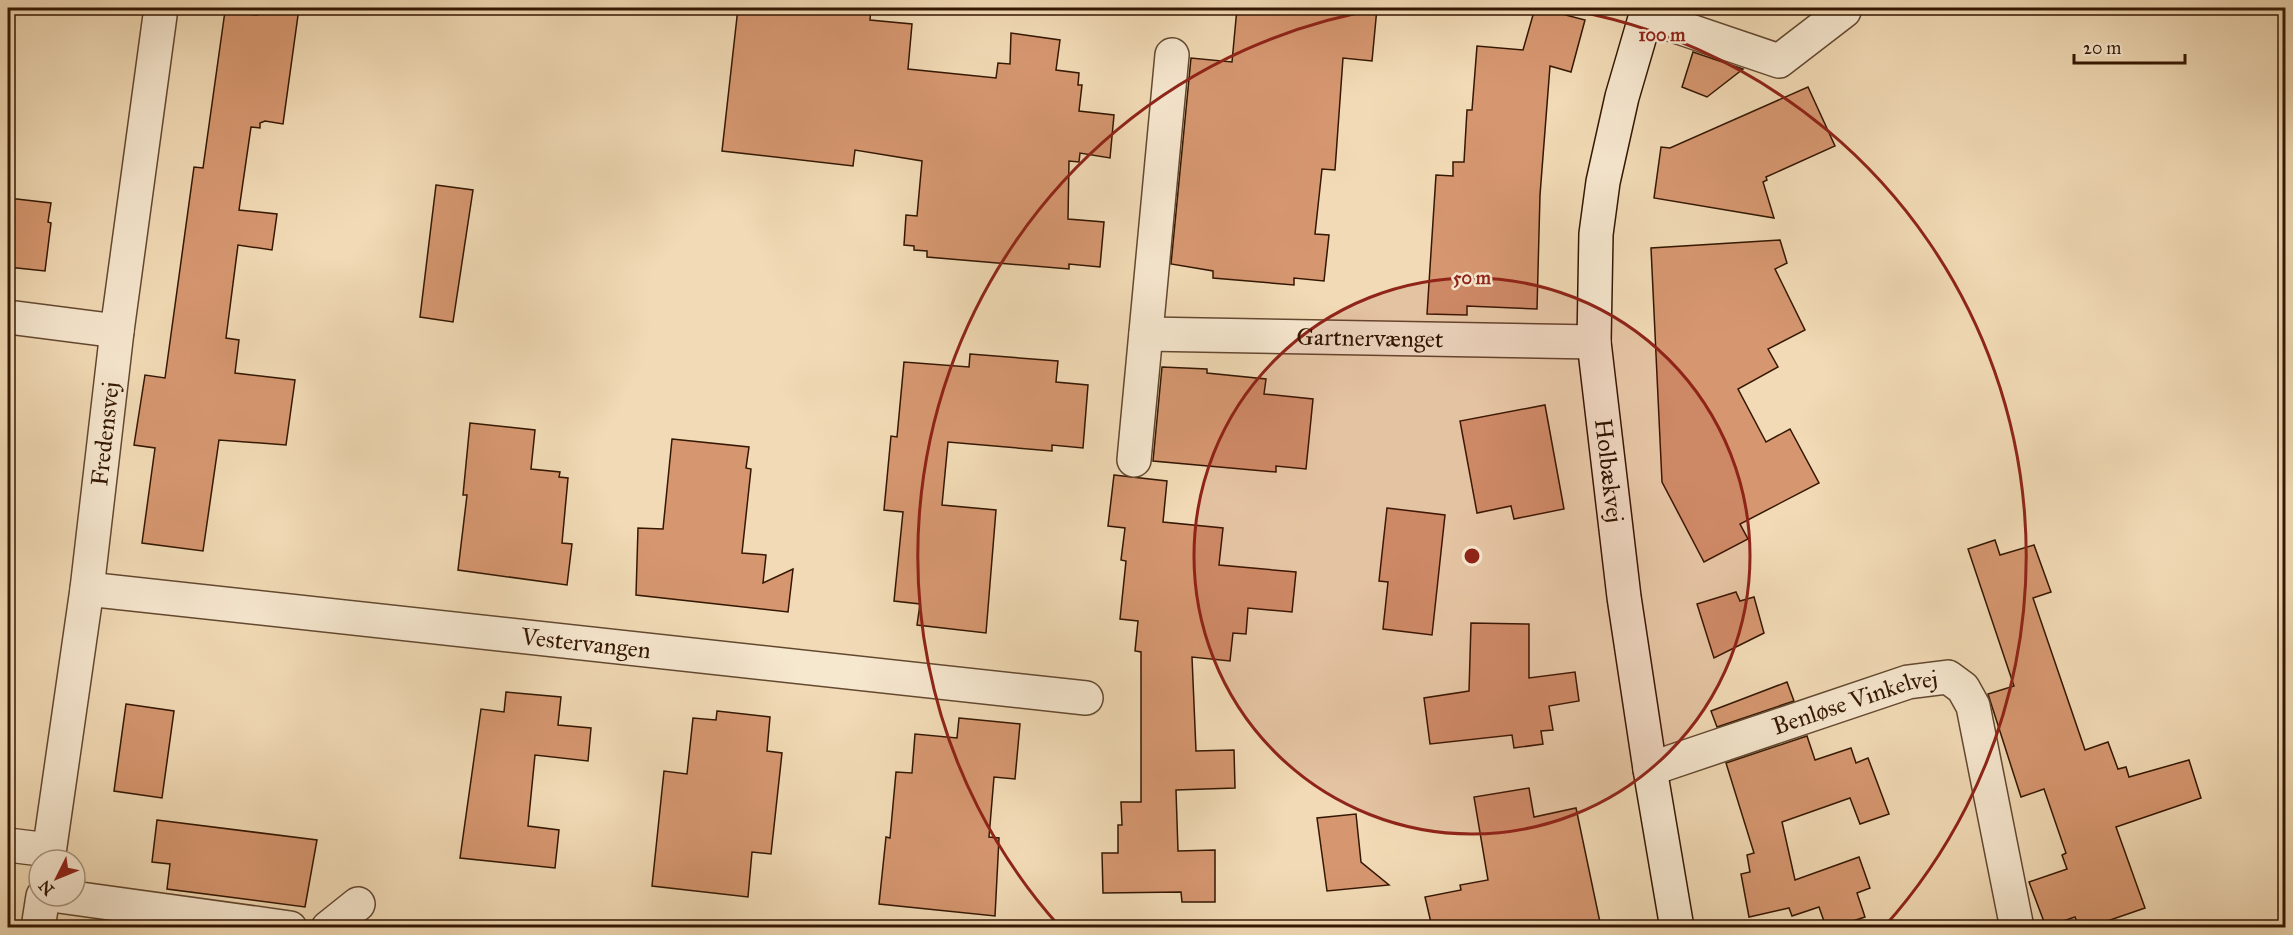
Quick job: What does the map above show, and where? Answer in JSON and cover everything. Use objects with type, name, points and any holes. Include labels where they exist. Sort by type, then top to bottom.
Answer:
[{"type":"street","name":"Fredensvej","points":[[50,848],[87,589],[117,331],[161,8]]},
{"type":"street","name":"Holbækvej","points":[[1677,927],[1624,597],[1594,342],[1594,276],[1603,182],[1622,97],[1648,10],[1779,61],[1844,11]]},
{"type":"street","points":[[1134,460],[1172,55]]},
{"type":"street","points":[[8,317],[117,331]]},
{"type":"street","name":"Gartnervænget","points":[[1146,334],[1594,342]]},
{"type":"street","name":"Vestervangen","points":[[87,589],[1086,698]]},
{"type":"street","name":"Benløse Vinkelvej","points":[[1650,769],[1908,682],[1948,677],[1963,687],[1973,706],[2017,927]]},
{"type":"street","points":[[8,844],[27,849]]},
{"type":"street","points":[[87,900],[290,927]]},
{"type":"street","points":[[328,927],[358,904]]},
{"type":"street","points":[[38,927],[41,908]]},
{"type":"building","points":[[258,8],[299,8],[283,124],[265,121],[260,123],[260,128],[251,127],[239,210],[277,214],[272,250],[238,245],[226,338],[239,340],[235,373],[295,380],[286,445],[219,440],[203,551],[142,543],[155,448],[134,445],[145,375],[165,378],[194,167],[203,168],[225,11],[257,15]]},
{"type":"building","points":[[738,8],[871,8],[870,20],[912,24],[908,69],[996,78],[998,63],[1010,64],[1011,33],[1060,40],[1056,70],[1079,73],[1078,85],[1082,85],[1079,111],[1114,115],[1110,158],[1080,153],[1079,162],[1069,161],[1068,219],[1104,222],[1100,267],[1069,264],[1069,269],[927,257],[927,251],[914,250],[914,246],[904,245],[906,215],[917,216],[922,161],[855,150],[853,166],[722,151]]},
{"type":"building","points":[[1237,8],[1377,8],[1372,61],[1343,58],[1335,170],[1322,169],[1315,234],[1329,235],[1324,281],[1294,278],[1294,285],[1213,278],[1213,271],[1171,264],[1191,58],[1232,62]]},
{"type":"building","points":[[1535,8],[1554,8],[1554,12],[1585,20],[1571,72],[1550,66],[1540,195],[1537,309],[1467,306],[1467,315],[1427,314],[1436,175],[1453,176],[1453,162],[1464,162],[1467,110],[1472,110],[1477,46],[1523,50]]},
{"type":"building","points":[[1693,52],[1743,69],[1707,97],[1682,87]]},
{"type":"building","points":[[1808,87],[1835,146],[1766,177],[1767,180],[1763,182],[1774,218],[1654,198],[1661,147],[1670,148]]},
{"type":"building","points":[[436,185],[473,190],[453,322],[420,317]]},
{"type":"building","points":[[8,198],[51,203],[45,271],[8,267]]},
{"type":"building","points":[[1780,240],[1787,263],[1775,269],[1805,330],[1768,349],[1778,367],[1738,389],[1766,442],[1790,429],[1819,483],[1740,524],[1748,539],[1704,562],[1662,482],[1651,248]]},
{"type":"building","points":[[970,354],[1058,361],[1056,382],[1088,385],[1083,448],[1052,445],[1052,451],[948,442],[942,505],[996,510],[986,633],[917,625],[920,604],[894,601],[903,512],[884,510],[891,436],[897,437],[904,362],[969,367]]},
{"type":"building","points":[[1162,367],[1207,369],[1207,373],[1266,379],[1264,394],[1313,399],[1306,469],[1276,466],[1276,472],[1153,461]]},
{"type":"building","points":[[1545,405],[1564,509],[1514,519],[1511,506],[1477,513],[1460,421]]},
{"type":"building","points":[[470,423],[535,430],[531,469],[560,472],[559,477],[568,478],[562,543],[572,544],[567,585],[458,570],[467,495],[463,495]]},
{"type":"building","points":[[672,439],[749,447],[746,468],[751,469],[742,553],[766,555],[763,583],[793,569],[788,612],[636,595],[638,528],[663,529]]},
{"type":"building","points":[[1114,475],[1167,481],[1163,522],[1223,528],[1219,565],[1296,572],[1292,612],[1248,608],[1246,634],[1233,633],[1230,661],[1192,657],[1196,751],[1234,750],[1235,788],[1176,790],[1178,851],[1215,850],[1215,902],[1182,902],[1181,892],[1103,893],[1102,853],[1118,853],[1118,825],[1122,825],[1121,802],[1141,802],[1141,652],[1135,651],[1138,621],[1120,619],[1126,561],[1121,560],[1125,528],[1108,526]]},
{"type":"building","points":[[1387,508],[1445,515],[1432,635],[1383,629],[1388,582],[1379,581]]},
{"type":"building","points":[[1995,540],[2000,555],[2034,545],[2051,592],[2033,598],[2085,750],[2108,742],[2118,769],[2126,767],[2129,777],[2189,760],[2201,798],[2116,827],[2145,908],[2090,927],[2079,927],[2075,917],[2046,927],[2029,882],[2067,869],[2062,855],[2066,853],[2044,789],[2021,797],[1988,694],[2014,686],[1968,549]]},
{"type":"building","points":[[1736,592],[1740,601],[1754,597],[1764,633],[1714,658],[1697,604]]},
{"type":"building","points":[[1471,623],[1529,624],[1529,678],[1575,672],[1579,701],[1549,706],[1553,730],[1541,731],[1543,744],[1514,748],[1512,735],[1430,744],[1424,698],[1469,691]]},
{"type":"building","points":[[1787,682],[1794,701],[1717,727],[1711,711]]},
{"type":"building","points":[[506,692],[561,697],[558,725],[591,728],[588,761],[535,755],[528,826],[559,830],[555,868],[460,858],[481,709],[504,712]]},
{"type":"building","points":[[126,704],[174,711],[162,798],[114,791]]},
{"type":"building","points":[[717,711],[770,717],[767,751],[782,753],[771,854],[752,852],[748,897],[652,886],[664,771],[687,774],[693,718],[716,720]]},
{"type":"building","points":[[959,718],[1020,724],[1015,779],[994,777],[989,837],[999,838],[995,916],[879,904],[886,837],[890,838],[896,772],[912,773],[915,734],[957,738]]},
{"type":"building","points":[[1807,736],[1815,760],[1851,748],[1856,763],[1868,758],[1889,814],[1860,824],[1850,798],[1782,822],[1795,880],[1859,857],[1870,888],[1857,893],[1865,917],[1835,927],[1826,927],[1819,907],[1792,916],[1789,908],[1749,917],[1741,874],[1750,872],[1747,855],[1754,853],[1726,763]]},
{"type":"building","points":[[1529,788],[1534,817],[1576,808],[1601,927],[1432,927],[1425,897],[1461,890],[1460,885],[1488,880],[1474,797]]},
{"type":"building","points":[[1356,814],[1361,862],[1389,885],[1327,891],[1317,818]]},
{"type":"building","points":[[157,820],[317,840],[305,907],[167,889],[170,864],[152,862]]}]
